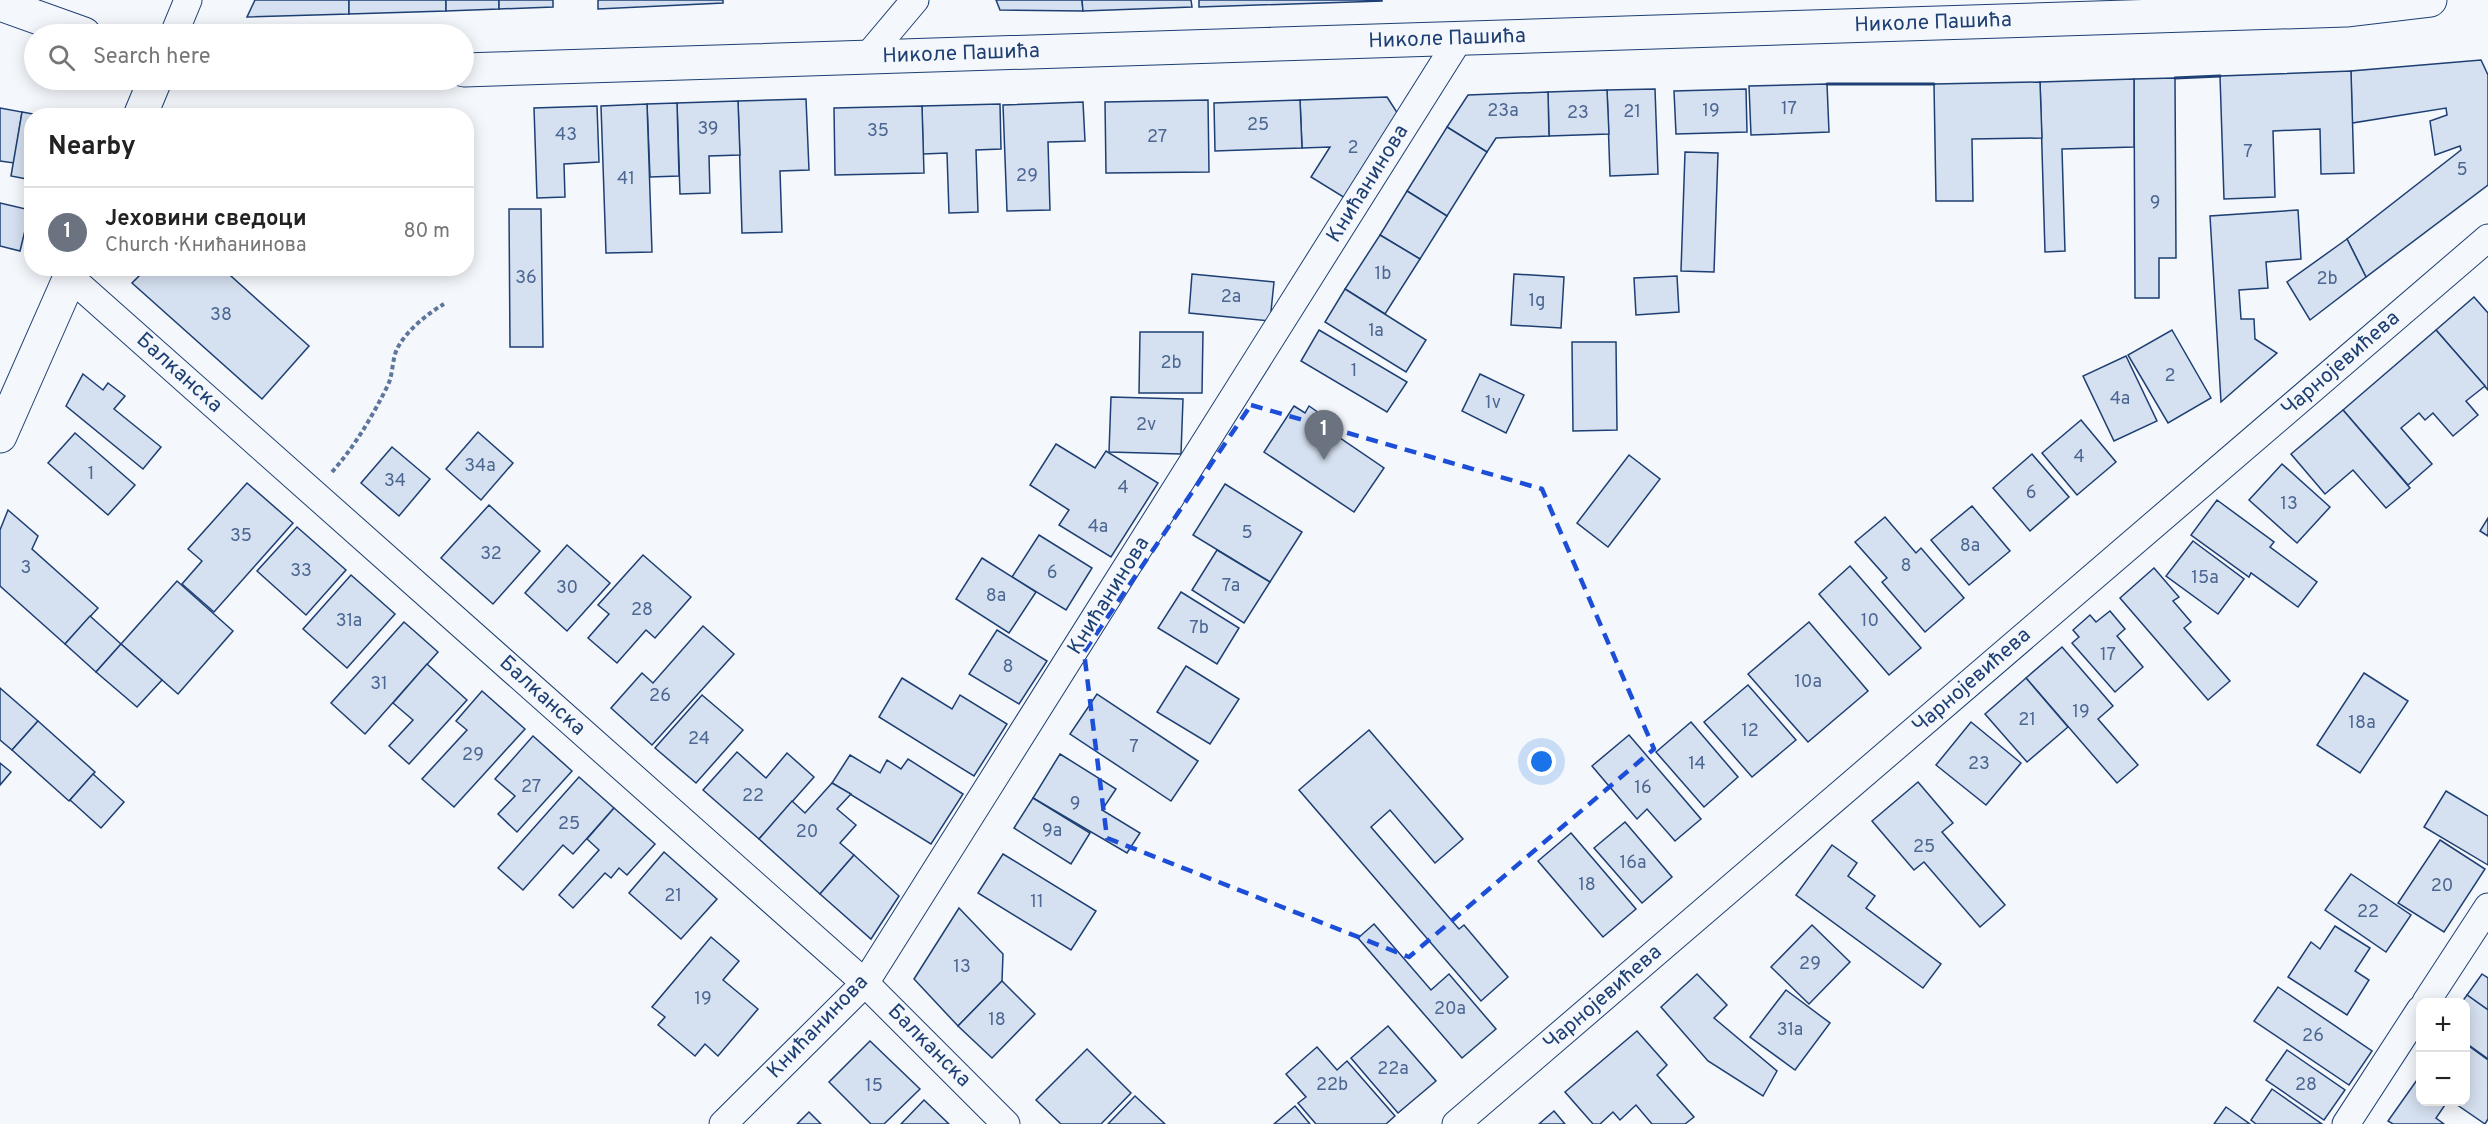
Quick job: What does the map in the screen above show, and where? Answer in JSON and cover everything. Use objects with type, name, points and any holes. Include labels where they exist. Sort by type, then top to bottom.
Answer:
[{"type":"main road","name":"Николе Пашића","points":[[474,70],[1460,39],[2167,8],[2346,10],[2430,0]]},
{"type":"main road","points":[[0,4],[56,24]]},
{"type":"main road","points":[[143,108],[151,90]]},
{"type":"main road","points":[[0,436],[71,276]]},
{"type":"street","points":[[178,24],[188,0]]},
{"type":"street","points":[[867,57],[915,0]]},
{"type":"street","name":"Книћанинова","points":[[723,1124],[866,983],[1460,39]]},
{"type":"street","name":"Чарнојевићева","points":[[1456,1124],[2488,238]]},
{"type":"street","name":"Балканска","points":[[75,276],[314,493],[866,983],[1006,1124]]},
{"type":"street","points":[[2429,998],[2488,907]]},
{"type":"street","points":[[2346,1124],[2416,1018]]},
{"type":"path","points":[[314,493],[351,449],[372,415],[389,382],[397,349],[428,313],[444,304]]},
{"type":"highlighted area","points":[[1251,405],[1542,489],[1654,749],[1409,957],[1107,838],[1084,652]]},
{"type":"building","points":[[255,0],[349,0],[349,14],[247,17]]},
{"type":"building","points":[[349,0],[446,0],[446,11],[349,14]]},
{"type":"building","points":[[446,0],[499,0],[499,9],[446,11]]},
{"type":"building","points":[[499,0],[553,0],[553,7],[499,9]]},
{"type":"building","points":[[598,0],[723,0],[723,3],[598,9]]},
{"type":"building","points":[[996,0],[1082,0],[1083,11],[1000,10]]},
{"type":"building","points":[[1082,0],[1191,0],[1192,7],[1083,11]]},
{"type":"building","points":[[1199,0],[1382,0],[1382,1],[1199,7]]},
{"type":"building","points":[[2481,60],[2488,75],[2488,185],[2366,277],[2347,239],[2461,150],[2460,146],[2435,155],[2430,121],[2447,115],[2446,108],[2352,123],[2351,71]]},
{"type":"building","points":[[2351,71],[2354,173],[2321,174],[2320,129],[2273,131],[2275,197],[2224,199],[2220,76]]},
{"type":"building","points":[[2175,78],[2176,258],[2159,258],[2159,298],[2135,298],[2134,79]]},
{"type":"building","points":[[2134,79],[2134,147],[2062,149],[2065,251],[2045,252],[2040,82]]},
{"type":"building","points":[[2040,82],[2042,138],[1972,139],[1973,201],[1936,201],[1934,84]]},
{"type":"building","points":[[1827,84],[1829,132],[1751,135],[1749,86]]},
{"type":"building","points":[[1655,89],[1658,174],[1610,176],[1607,90]]},
{"type":"building","points":[[1746,89],[1747,132],[1676,134],[1674,91]]},
{"type":"building","points":[[1607,90],[1609,134],[1549,136],[1548,92]]},
{"type":"building","points":[[1548,92],[1549,136],[1496,138],[1487,152],[1447,127],[1468,95]]},
{"type":"building","points":[[1387,97],[1398,114],[1345,198],[1311,177],[1330,147],[1302,148],[1300,100]]},
{"type":"building","points":[[806,99],[809,170],[780,171],[782,232],[742,233],[738,101]]},
{"type":"building","points":[[1208,100],[1209,172],[1106,173],[1105,102]]},
{"type":"building","points":[[1300,100],[1302,148],[1215,151],[1214,103]]},
{"type":"building","points":[[738,101],[740,155],[709,156],[710,193],[680,194],[677,103]]},
{"type":"building","points":[[1083,102],[1085,141],[1048,142],[1050,210],[1007,211],[1003,105]]},
{"type":"building","points":[[677,103],[679,176],[650,177],[647,104]]},
{"type":"building","points":[[647,104],[652,252],[606,253],[601,106]]},
{"type":"building","points":[[1000,104],[1001,149],[976,150],[978,212],[949,213],[947,153],[923,154],[922,106]]},
{"type":"building","points":[[597,106],[599,162],[564,164],[565,197],[537,198],[534,108]]},
{"type":"building","points":[[922,106],[924,173],[835,175],[834,108]]},
{"type":"building","points":[[0,108],[22,112],[14,163],[0,161]]},
{"type":"building","points":[[22,112],[24,112],[24,178],[11,176]]},
{"type":"building","points":[[1447,127],[1487,152],[1447,216],[1407,191]]},
{"type":"building","points":[[1685,152],[1718,153],[1714,272],[1681,271]]},
{"type":"building","points":[[1407,191],[1447,216],[1420,259],[1380,235]]},
{"type":"building","points":[[0,203],[24,209],[24,235],[20,251],[0,246]]},
{"type":"building","points":[[509,209],[541,209],[543,347],[510,347]]},
{"type":"building","points":[[2298,210],[2301,259],[2266,262],[2268,288],[2239,290],[2241,319],[2254,319],[2255,339],[2277,353],[2221,402],[2210,216]]},
{"type":"building","points":[[1380,235],[1420,259],[1385,314],[1345,289]]},
{"type":"building","points":[[2347,239],[2366,277],[2310,320],[2287,282]]},
{"type":"building","points":[[1192,274],[1274,282],[1270,321],[1189,313]]},
{"type":"building","points":[[1514,274],[1564,277],[1561,328],[1511,325]]},
{"type":"building","points":[[139,276],[231,276],[309,346],[262,399],[132,283]]},
{"type":"building","points":[[1677,276],[1679,312],[1636,315],[1634,278]]},
{"type":"building","points":[[1345,289],[1426,340],[1406,372],[1325,322]]},
{"type":"building","points":[[2474,297],[2488,313],[2488,390],[2436,330]]},
{"type":"building","points":[[1319,330],[1407,382],[1387,412],[1301,361]]},
{"type":"building","points":[[2172,330],[2211,398],[2168,423],[2128,355]]},
{"type":"building","points":[[2436,330],[2485,386],[2466,401],[2478,415],[2453,436],[2433,413],[2425,420],[2419,413],[2401,428],[2432,464],[2408,485],[2343,410]]},
{"type":"building","points":[[1140,332],[1203,332],[1202,393],[1139,393]]},
{"type":"building","points":[[1572,342],[1616,342],[1617,430],[1573,431]]},
{"type":"building","points":[[2126,356],[2157,421],[2114,441],[2083,376]]},
{"type":"building","points":[[83,374],[103,390],[108,383],[125,396],[114,409],[161,447],[143,469],[66,406]]},
{"type":"building","points":[[1480,374],[1524,395],[1506,433],[1462,411]]},
{"type":"building","points":[[1111,397],[1183,399],[1181,454],[1109,452]]},
{"type":"building","points":[[1294,406],[1305,413],[1309,406],[1329,420],[1324,427],[1384,468],[1354,512],[1264,452]]},
{"type":"building","points":[[2343,410],[2410,488],[2386,508],[2353,470],[2325,494],[2291,454]]},
{"type":"building","points":[[2081,420],[2116,462],[2077,495],[2042,453]]},
{"type":"building","points":[[478,432],[513,463],[481,500],[446,469]]},
{"type":"building","points":[[75,433],[135,485],[108,515],[48,463]]},
{"type":"building","points":[[1056,444],[1095,468],[1106,451],[1158,483],[1111,557],[1059,525],[1069,510],[1030,485]]},
{"type":"building","points":[[392,447],[430,479],[399,516],[361,483]]},
{"type":"building","points":[[2032,454],[2069,497],[2030,531],[1993,488]]},
{"type":"building","points":[[1629,455],[1660,479],[1608,547],[1577,523]]},
{"type":"building","points":[[2282,464],[2330,507],[2297,543],[2249,500]]},
{"type":"building","points":[[247,483],[293,523],[214,612],[182,584],[202,561],[188,549]]},
{"type":"building","points":[[1225,484],[1302,532],[1270,582],[1193,535]]},
{"type":"building","points":[[2217,500],[2274,542],[2270,547],[2317,582],[2298,607],[2251,573],[2249,577],[2191,535]]},
{"type":"building","points":[[489,505],[540,551],[493,604],[441,558]]},
{"type":"building","points":[[1972,506],[2010,551],[1969,585],[1931,540]]},
{"type":"building","points":[[8,510],[38,536],[32,549],[98,608],[65,644],[0,586],[0,530]]},
{"type":"building","points":[[1885,517],[1916,553],[1921,548],[1964,598],[1925,632],[1882,582],[1887,578],[1855,542]]},
{"type":"building","points":[[2488,518],[2488,536],[2480,531]]},
{"type":"building","points":[[297,527],[346,570],[306,615],[257,571]]},
{"type":"building","points":[[1039,535],[1092,568],[1066,610],[1012,577]]},
{"type":"building","points":[[2193,541],[2244,579],[2218,614],[2166,576]]},
{"type":"building","points":[[567,545],[610,583],[567,631],[525,593]]},
{"type":"building","points":[[1217,550],[1270,582],[1244,623],[1192,590]]},
{"type":"building","points":[[643,555],[691,597],[655,638],[646,630],[617,663],[588,638],[609,614],[598,605]]},
{"type":"building","points":[[982,558],[1036,592],[1009,633],[956,599]]},
{"type":"building","points":[[1850,566],[1921,648],[1889,675],[1819,594]]},
{"type":"building","points":[[2154,568],[2179,597],[2173,601],[2191,622],[2184,628],[2230,681],[2208,700],[2120,598]]},
{"type":"building","points":[[351,575],[395,614],[347,668],[303,629]]},
{"type":"building","points":[[177,581],[233,631],[178,694],[121,644]]},
{"type":"building","points":[[1181,592],[1239,628],[1217,664],[1158,628]]},
{"type":"building","points":[[2110,611],[2125,629],[2117,636],[2143,667],[2115,692],[2072,643],[2079,637],[2073,630],[2090,615],[2096,622]]},
{"type":"building","points":[[90,616],[121,644],[96,672],[65,644]]},
{"type":"building","points":[[404,622],[438,652],[365,734],[331,703]]},
{"type":"building","points":[[1809,622],[1868,691],[1808,742],[1748,674]]},
{"type":"building","points":[[703,626],[734,654],[652,745],[611,708],[642,673],[653,683]]},
{"type":"building","points":[[997,630],[1047,661],[1019,704],[969,674]]},
{"type":"building","points":[[121,644],[162,680],[137,707],[96,672]]},
{"type":"building","points":[[2062,647],[2113,706],[2098,719],[2138,765],[2117,783],[2026,678]]},
{"type":"building","points":[[427,664],[467,700],[409,764],[389,746],[413,720],[393,703]]},
{"type":"building","points":[[1186,666],[1239,699],[1210,744],[1157,712]]},
{"type":"building","points":[[2364,673],[2408,701],[2360,773],[2317,745]]},
{"type":"building","points":[[902,678],[952,709],[960,695],[1007,724],[974,776],[879,717]]},
{"type":"building","points":[[2026,678],[2068,727],[2027,762],[1985,714]]},
{"type":"building","points":[[1748,685],[1796,740],[1752,777],[1704,722]]},
{"type":"building","points":[[0,688],[38,721],[12,750],[0,740]]},
{"type":"building","points":[[482,691],[525,729],[454,807],[422,779],[467,730],[456,721]]},
{"type":"building","points":[[1097,694],[1198,761],[1171,801],[1070,734]]},
{"type":"building","points":[[702,695],[743,730],[696,783],[655,748]]},
{"type":"building","points":[[38,721],[95,772],[69,801],[12,750]]},
{"type":"building","points":[[1691,722],[1738,777],[1704,807],[1656,752]]},
{"type":"building","points":[[1971,722],[2021,763],[1986,805],[1936,765]]},
{"type":"building","points":[[1369,730],[1463,839],[1435,863],[1390,810],[1371,827],[1459,929],[1464,925],[1508,977],[1481,1001],[1299,790]]},
{"type":"building","points":[[1629,735],[1701,819],[1675,841],[1647,809],[1637,819],[1592,766]]},
{"type":"building","points":[[533,736],[572,771],[517,832],[498,814],[515,796],[495,779]]},
{"type":"building","points":[[737,752],[766,778],[787,753],[814,777],[759,839],[703,790]]},
{"type":"building","points":[[1060,754],[1116,789],[1102,810],[1140,833],[1127,853],[1033,798]]},
{"type":"building","points":[[850,755],[880,773],[887,760],[901,769],[908,759],[963,794],[931,844],[832,783]]},
{"type":"building","points":[[0,763],[11,772],[0,785]]},
{"type":"building","points":[[93,774],[124,802],[101,828],[70,800]]},
{"type":"building","points":[[579,777],[614,808],[573,854],[563,845],[523,890],[498,868]]},
{"type":"building","points":[[1918,782],[1953,823],[1942,832],[2005,905],[1980,927],[1924,862],[1914,870],[1872,821]]},
{"type":"building","points":[[832,783],[851,794],[837,809],[856,825],[840,843],[854,855],[820,894],[759,839],[792,801],[805,813]]},
{"type":"building","points":[[2446,791],[2488,816],[2488,865],[2424,827]]},
{"type":"building","points":[[1033,798],[1090,833],[1071,864],[1014,828]]},
{"type":"building","points":[[614,808],[655,844],[627,875],[619,868],[611,878],[605,873],[573,908],[559,895],[599,850],[587,839]]},
{"type":"building","points":[[1625,822],[1672,877],[1642,903],[1594,848]]},
{"type":"building","points":[[1571,833],[1636,909],[1603,937],[1538,861]]},
{"type":"building","points":[[2440,840],[2485,869],[2444,932],[2398,903]]},
{"type":"building","points":[[1832,845],[1857,863],[1848,876],[1875,896],[1866,908],[1941,964],[1923,988],[1796,895]]},
{"type":"building","points":[[664,852],[717,899],[681,939],[629,893]]},
{"type":"building","points":[[1003,854],[1096,911],[1071,950],[978,893]]},
{"type":"building","points":[[854,855],[899,896],[871,939],[820,894]]},
{"type":"building","points":[[2351,874],[2411,915],[2386,952],[2325,910]]},
{"type":"building","points":[[959,908],[1003,954],[1002,981],[958,1026],[914,979]]},
{"type":"building","points":[[1374,924],[1431,990],[1449,974],[1496,1029],[1462,1058],[1358,938]]},
{"type":"building","points":[[1812,925],[1850,962],[1809,1004],[1771,967]]},
{"type":"building","points":[[2335,926],[2370,948],[2355,971],[2369,980],[2347,1015],[2288,977],[2311,942],[2320,949]]},
{"type":"building","points":[[711,937],[739,961],[723,980],[758,1009],[718,1056],[705,1044],[695,1056],[658,1025],[665,1017],[652,1007]]},
{"type":"building","points":[[1697,974],[1727,1005],[1714,1018],[1777,1071],[1763,1096],[1708,1061],[1661,1007]]},
{"type":"building","points":[[2482,974],[2488,978],[2488,1010],[2467,995]]},
{"type":"building","points":[[1002,981],[1035,1014],[992,1058],[958,1026]]},
{"type":"building","points":[[2278,987],[2372,1051],[2349,1085],[2254,1021]]},
{"type":"building","points":[[1786,990],[1830,1023],[1795,1070],[1750,1037]]},
{"type":"building","points":[[2467,995],[2488,1010],[2488,1059],[2470,1046],[2470,998],[2465,998]]},
{"type":"building","points":[[1388,1026],[1436,1081],[1398,1113],[1351,1058]]},
{"type":"building","points":[[1637,1031],[1667,1065],[1657,1075],[1694,1117],[1685,1124],[1652,1124],[1636,1105],[1620,1120],[1613,1112],[1600,1124],[1593,1124],[1565,1092]]},
{"type":"building","points":[[870,1041],[920,1089],[884,1124],[871,1124],[829,1082]]},
{"type":"building","points":[[1317,1047],[1337,1070],[1347,1061],[1395,1116],[1386,1124],[1316,1124],[1298,1103],[1306,1097],[1286,1074]]},
{"type":"building","points":[[2470,1047],[2488,1060],[2488,1119],[2485,1124],[2459,1106],[2470,1106]]},
{"type":"building","points":[[1087,1049],[1131,1093],[1101,1124],[1061,1124],[1036,1100]]},
{"type":"building","points":[[2287,1050],[2345,1090],[2324,1120],[2266,1080]]},
{"type":"building","points":[[2416,1081],[2416,1106],[2444,1106],[2436,1118],[2444,1124],[2393,1124],[2388,1121]]},
{"type":"building","points":[[2272,1089],[2322,1124],[2256,1124],[2251,1120]]},
{"type":"building","points":[[1135,1096],[1165,1124],[1108,1124]]},
{"type":"building","points":[[924,1100],[949,1124],[901,1124]]},
{"type":"building","points":[[1295,1106],[1310,1124],[1274,1124]]},
{"type":"building","points":[[2226,1107],[2250,1124],[2214,1124]]},
{"type":"building","points":[[1554,1111],[1565,1124],[1539,1124]]},
{"type":"building","points":[[809,1112],[821,1124],[797,1124]]},
{"type":"wall","points":[[2175,78],[2220,76]]},
{"type":"wall","points":[[1827,84],[1934,84]]},
{"type":"place","name":"Јеховини сведоци","points":[[1324,460]]}]
